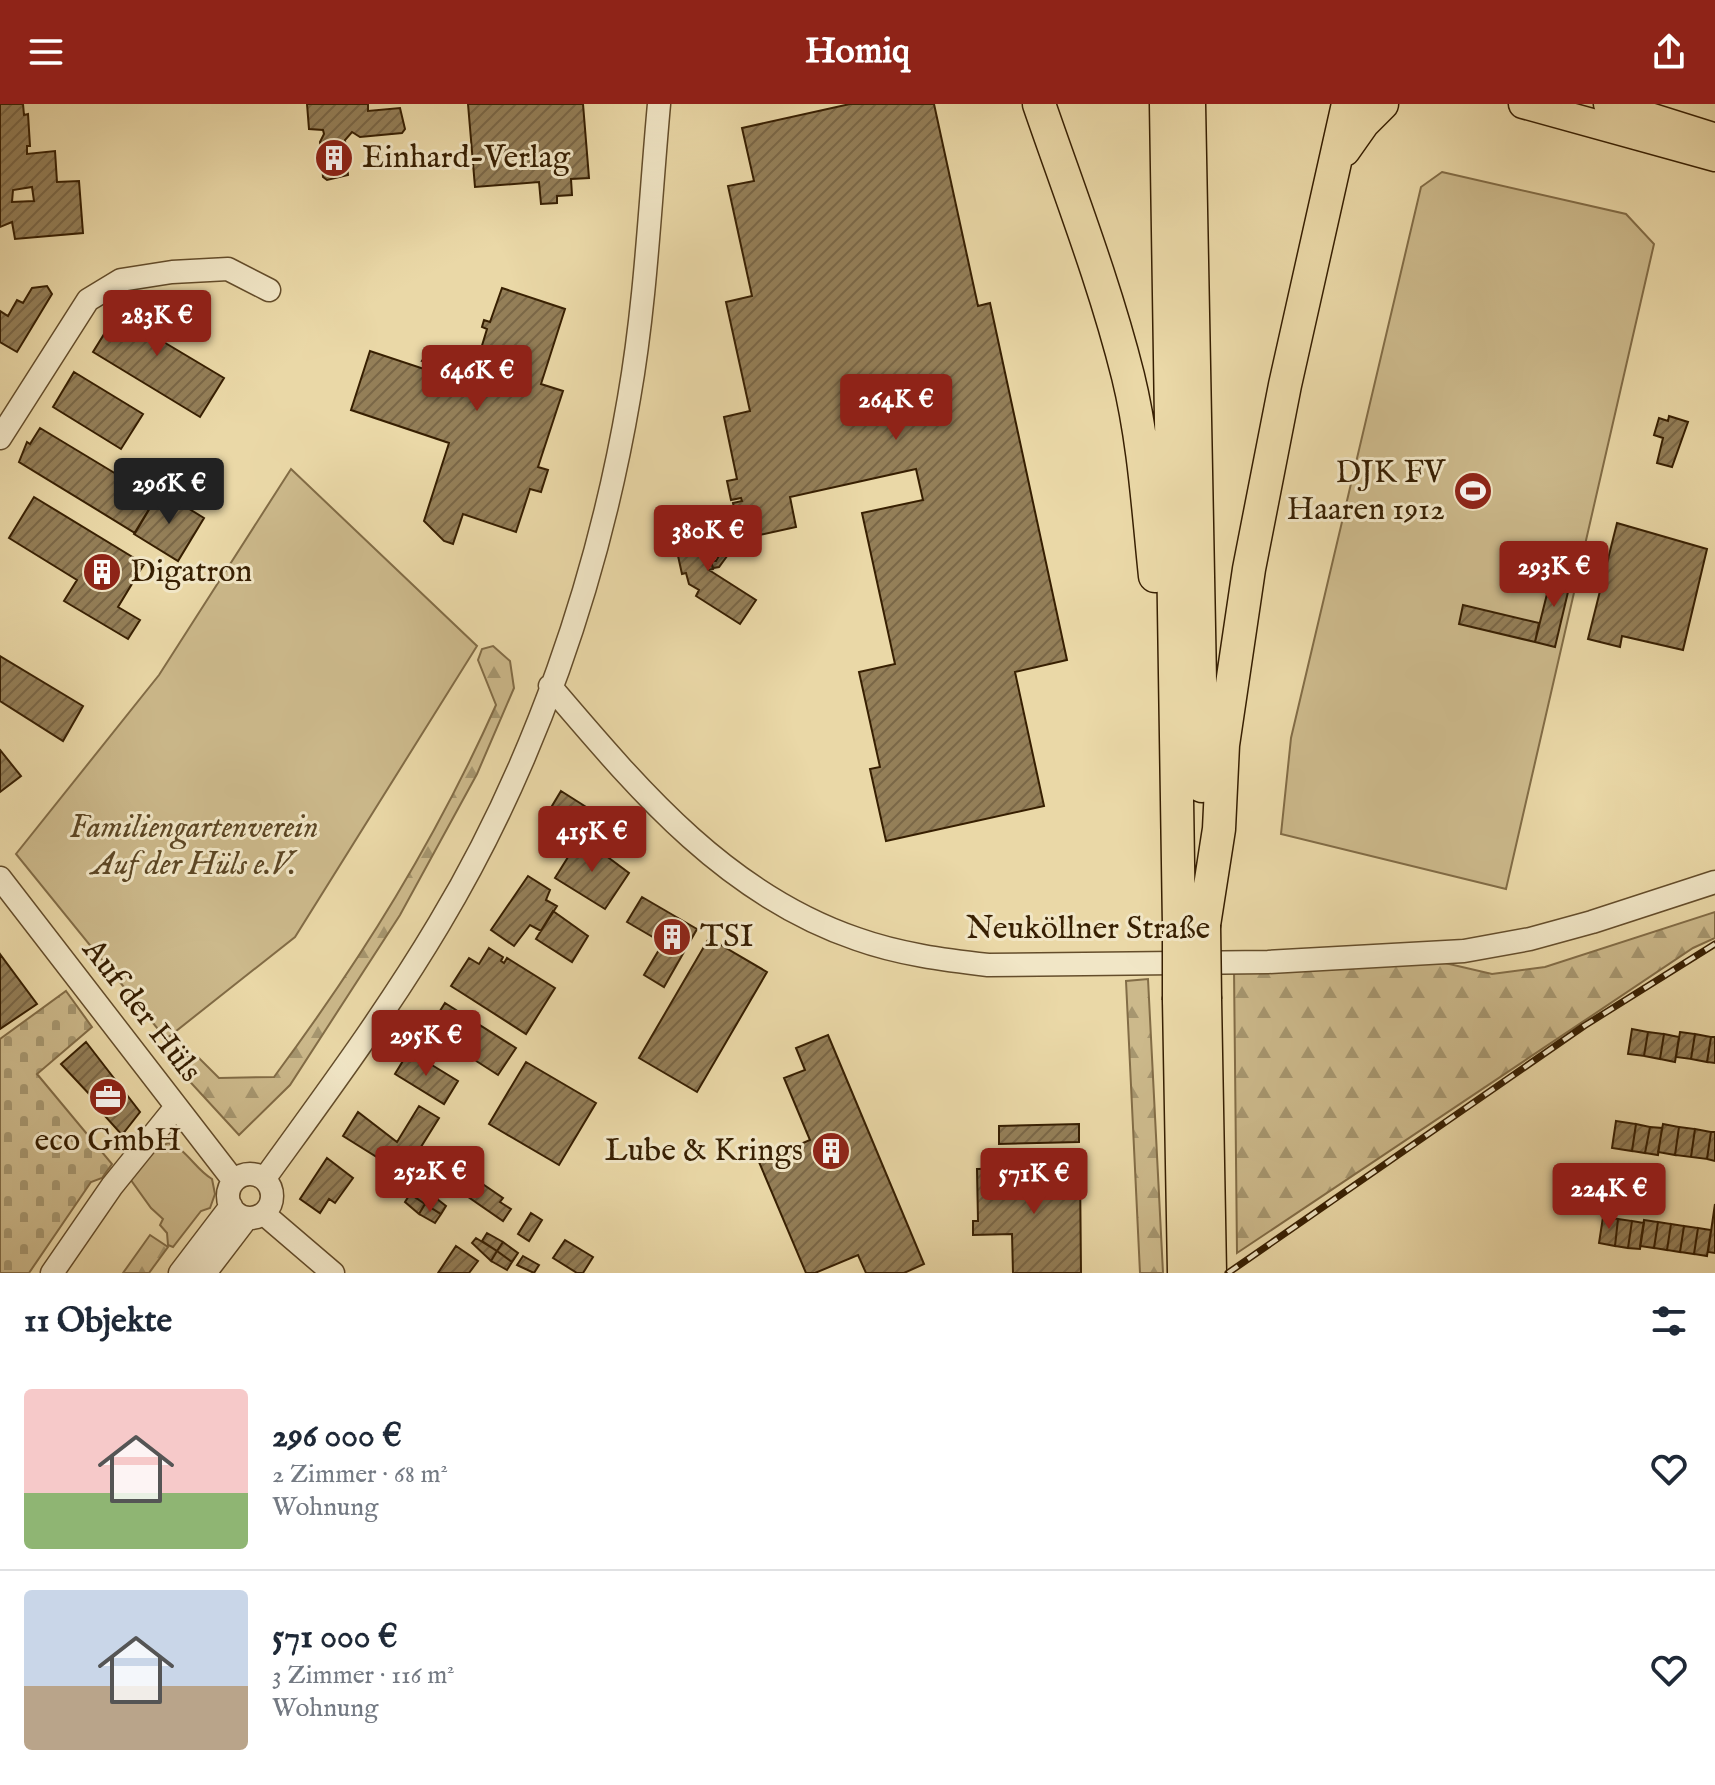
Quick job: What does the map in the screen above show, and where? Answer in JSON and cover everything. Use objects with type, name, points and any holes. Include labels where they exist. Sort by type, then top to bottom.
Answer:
[{"type":"highway","points":[[1039,104],[1111,311],[1129,380],[1144,474],[1159,619],[1176,713]]},
{"type":"highway","points":[[1166,104],[1176,713],[1192,926]]},
{"type":"highway","points":[[1189,104],[1192,999],[1197,1263]]},
{"type":"highway","points":[[1192,926],[1219,829],[1223,745],[1249,569],[1285,385],[1348,104]]},
{"type":"highway","points":[[1337,160],[1363,123],[1382,104]]},
{"type":"main road","points":[[1523,104],[1715,157]]},
{"type":"main road","points":[[1608,104],[1715,137]]},
{"type":"street","points":[[648,104],[653,175]]},
{"type":"street","points":[[265,1178],[389,1004],[441,922],[494,817],[550,686],[584,582],[617,457],[640,323],[659,104]]},
{"type":"street","points":[[0,438],[88,300],[102,289],[121,280],[172,272],[228,269],[269,290]]},
{"type":"street","name":"Neuköllner Straße","points":[[550,686],[654,805],[704,851],[753,889],[812,921],[858,940],[940,960],[988,965],[1405,957],[1530,939],[1715,882]]},
{"type":"street","name":"Auf der Hüls","points":[[0,878],[234,1181]]},
{"type":"street","points":[[52,1273],[112,1186],[175,1108]]},
{"type":"street","points":[[180,1273],[247,1213],[273,1200],[273,1192],[265,1178],[245,1174],[234,1181],[229,1190],[247,1213],[333,1273]]},
{"type":"street","points":[[205,1273],[247,1213]]},
{"type":"green space","name":"DJK FV Haaren 1912","points":[[1442,172],[1626,214],[1654,244],[1506,889],[1281,834],[1291,738],[1421,187]]},
{"type":"green space","name":"Familiengartenverein Auf der Hüls e.V.","points":[[291,469],[477,646],[295,937],[166,1039],[16,854],[159,675]]},
{"type":"green space","points":[[493,646],[510,661],[514,688],[477,774],[400,915],[290,1085],[239,1135],[181,1072],[184,1058],[196,1055],[219,1078],[274,1077],[338,987],[396,897],[473,755],[496,705],[478,660],[482,649]]},
{"type":"green space","points":[[1715,912],[1715,938],[1693,948],[1237,1253],[1234,969],[1445,963],[1492,974],[1545,967]]},
{"type":"green space","points":[[1148,979],[1163,1273],[1140,1273],[1126,981]]},
{"type":"green space","points":[[66,991],[92,1027],[37,1074],[112,1164],[102,1178],[91,1182],[29,1273],[0,1273],[0,1039]]},
{"type":"green space","points":[[168,1143],[180,1149],[212,1179],[215,1194],[210,1208],[201,1211],[173,1247],[168,1245],[167,1233],[160,1225],[163,1219],[128,1176],[148,1152]]},
{"type":"green space","points":[[150,1235],[168,1247],[149,1273],[123,1273]]},
{"type":"building","points":[[0,104],[23,104],[24,115],[28,114],[30,146],[27,146],[27,154],[55,151],[57,182],[79,181],[83,233],[15,239],[12,222],[0,227]],"holes":[[[32,187],[34,201],[12,202],[13,190]]]},
{"type":"building","name":"Einhard-Verlag","points":[[307,104],[368,104],[368,111],[400,108],[405,129],[402,133],[360,137],[352,132],[345,140],[348,175],[327,180],[323,177],[320,142],[323,130],[309,129]]},
{"type":"building","points":[[468,104],[583,104],[589,178],[571,179],[572,195],[557,196],[557,203],[541,204],[539,182],[475,187]]},
{"type":"building","points":[[850,104],[934,104],[978,306],[990,303],[1067,660],[1015,672],[1044,806],[886,841],[870,769],[880,767],[859,672],[895,664],[862,513],[923,500],[916,469],[790,497],[796,527],[741,539],[733,503],[742,501],[741,498],[731,500],[727,481],[737,479],[724,417],[750,411],[726,302],[752,296],[728,186],[754,181],[742,128]]},
{"type":"building","points":[[47,286],[52,294],[17,352],[0,342],[0,311],[8,316],[17,300],[23,303],[32,288]]},
{"type":"building","points":[[502,288],[565,309],[541,384],[563,391],[538,467],[548,470],[541,492],[530,489],[516,532],[463,514],[453,544],[444,541],[424,521],[449,443],[351,410],[370,351],[424,369],[426,362],[422,361],[431,348],[464,359],[467,351],[480,352],[487,329],[482,327],[484,320],[490,322]]},
{"type":"building","points":[[148,304],[173,315],[174,321],[162,341],[224,378],[200,417],[93,352],[117,313],[124,317],[128,310],[139,310]]},
{"type":"building","points":[[74,372],[143,414],[121,449],[53,407]]},
{"type":"building","points":[[1669,416],[1688,422],[1672,467],[1657,463],[1663,438],[1654,435],[1659,418],[1668,421]]},
{"type":"building","points":[[40,428],[156,498],[135,533],[19,462],[27,442],[30,444]]},
{"type":"building","points":[[160,491],[204,518],[178,561],[134,534]]},
{"type":"building","name":"Digatron","points":[[34,497],[144,564],[118,607],[140,620],[128,639],[64,601],[77,580],[9,538]]},
{"type":"building","points":[[698,518],[707,560],[711,561],[713,569],[709,570],[756,600],[740,624],[696,596],[699,590],[689,584],[686,573],[682,574],[671,524]]},
{"type":"building","points":[[737,520],[741,537],[719,567],[713,568],[711,561],[716,561],[734,530],[732,521]]},
{"type":"building","points":[[1617,523],[1707,549],[1683,650],[1622,636],[1620,647],[1588,639]]},
{"type":"building","points":[[1553,570],[1572,575],[1555,647],[1535,642]]},
{"type":"building","points":[[1463,605],[1539,623],[1535,642],[1459,624]]},
{"type":"building","points":[[0,656],[83,706],[63,741],[0,701]]},
{"type":"building","points":[[0,750],[21,776],[0,792]]},
{"type":"building","points":[[561,791],[624,831],[608,856],[546,816]]},
{"type":"building","points":[[585,840],[629,873],[605,909],[555,878],[578,841],[583,844]]},
{"type":"building","points":[[528,876],[550,890],[546,900],[557,906],[541,931],[530,925],[514,946],[491,930]]},
{"type":"building","name":"TSI","points":[[642,897],[697,929],[664,987],[644,975],[663,943],[627,922]]},
{"type":"building","points":[[553,911],[588,936],[572,962],[536,939]]},
{"type":"building","points":[[709,938],[767,972],[697,1092],[639,1058]]},
{"type":"building","points":[[489,948],[503,957],[501,961],[504,963],[507,958],[555,988],[526,1034],[451,986],[469,958],[479,964]]},
{"type":"building","points":[[0,954],[37,1004],[0,1029]]},
{"type":"building","points":[[445,1003],[516,1048],[498,1075],[428,1030]]},
{"type":"building","points":[[1632,1029],[1648,1032],[1644,1056],[1628,1054]]},
{"type":"building","points":[[1648,1032],[1664,1034],[1660,1059],[1644,1056]]},
{"type":"building","points":[[1680,1032],[1695,1034],[1691,1059],[1676,1057]]},
{"type":"building","points":[[1664,1034],[1679,1037],[1675,1062],[1660,1059]]},
{"type":"building","points":[[1695,1034],[1711,1037],[1707,1062],[1691,1059]]},
{"type":"building","name":"Lube & Krings","points":[[828,1035],[924,1264],[904,1273],[866,1273],[858,1255],[815,1273],[806,1273],[759,1162],[810,1140],[784,1078],[805,1070],[796,1048]]},
{"type":"building","points":[[1711,1037],[1715,1037],[1715,1063],[1707,1062]]},
{"type":"building","name":"eco GmbH","points":[[86,1042],[140,1112],[122,1135],[104,1115],[107,1113],[61,1064]]},
{"type":"building","points":[[409,1051],[458,1081],[444,1104],[395,1074]]},
{"type":"building","points":[[526,1062],[596,1103],[559,1165],[489,1124]]},
{"type":"building","points":[[419,1106],[439,1118],[404,1174],[343,1136],[358,1112],[397,1142]]},
{"type":"building","points":[[1616,1121],[1636,1124],[1632,1151],[1612,1148]]},
{"type":"building","points":[[1079,1124],[1079,1142],[999,1144],[999,1126]]},
{"type":"building","points":[[1636,1124],[1650,1127],[1645,1153],[1632,1151]]},
{"type":"building","points":[[1663,1124],[1679,1127],[1675,1155],[1658,1152]]},
{"type":"building","points":[[1650,1127],[1662,1128],[1658,1155],[1645,1153]]},
{"type":"building","points":[[1679,1127],[1695,1129],[1691,1157],[1675,1155]]},
{"type":"building","points":[[1695,1129],[1711,1132],[1707,1159],[1691,1157]]},
{"type":"building","points":[[1711,1132],[1715,1132],[1715,1161],[1707,1159]]},
{"type":"building","points":[[428,1154],[438,1162],[434,1167],[444,1174],[435,1186],[415,1171]]},
{"type":"building","points":[[327,1158],[353,1178],[335,1203],[329,1199],[320,1213],[300,1199]]},
{"type":"building","points":[[1080,1167],[1081,1273],[1013,1273],[1012,1234],[973,1235],[973,1221],[978,1221],[977,1169]]},
{"type":"building","points":[[471,1176],[503,1198],[500,1202],[511,1209],[503,1221],[461,1192]]},
{"type":"building","points":[[416,1186],[432,1195],[425,1204],[410,1194]]},
{"type":"building","points":[[410,1194],[425,1204],[419,1214],[405,1202]]},
{"type":"building","points":[[432,1195],[446,1206],[441,1214],[425,1204]]},
{"type":"building","points":[[425,1204],[441,1214],[435,1223],[419,1214]]},
{"type":"building","points":[[1715,1204],[1715,1253],[1708,1252]]},
{"type":"building","points":[[531,1213],[542,1220],[529,1241],[518,1234]]},
{"type":"building","points":[[1603,1217],[1618,1219],[1615,1246],[1599,1243]]},
{"type":"building","points":[[1618,1219],[1632,1221],[1628,1248],[1615,1246]]},
{"type":"building","points":[[1644,1220],[1658,1222],[1654,1248],[1640,1246]]},
{"type":"building","points":[[1632,1221],[1644,1223],[1640,1249],[1628,1248]]},
{"type":"building","points":[[1658,1222],[1671,1224],[1667,1250],[1654,1248]]},
{"type":"building","points":[[1671,1224],[1684,1226],[1680,1252],[1667,1250]]},
{"type":"building","points":[[1684,1226],[1698,1228],[1694,1254],[1680,1252]]},
{"type":"building","points":[[1698,1228],[1711,1230],[1707,1256],[1694,1254]]},
{"type":"building","points":[[487,1233],[503,1242],[497,1251],[482,1241]]},
{"type":"building","points":[[476,1238],[497,1251],[491,1261],[472,1243]]},
{"type":"building","points":[[565,1240],[593,1257],[583,1273],[577,1273],[553,1258]]},
{"type":"building","points":[[503,1242],[518,1253],[512,1262],[497,1251]]},
{"type":"building","points":[[456,1246],[478,1261],[469,1273],[438,1273]]},
{"type":"building","points":[[497,1251],[512,1262],[507,1270],[491,1261]]},
{"type":"building","points":[[523,1256],[539,1265],[534,1273],[517,1265]]},
{"type":"railway","points":[[1228,1273],[1584,1026],[1715,944]]},
{"type":"place","name":"Einhard-Verlag","points":[[334,158]]},
{"type":"place","name":"DJK FV Haaren 1912","points":[[1473,491]]},
{"type":"place","name":"Digatron","points":[[102,572]]},
{"type":"place","name":"TSI","points":[[672,937]]},
{"type":"place","name":"eco GmbH","points":[[108,1097]]},
{"type":"place","name":"Lube & Krings","points":[[831,1151]]}]
